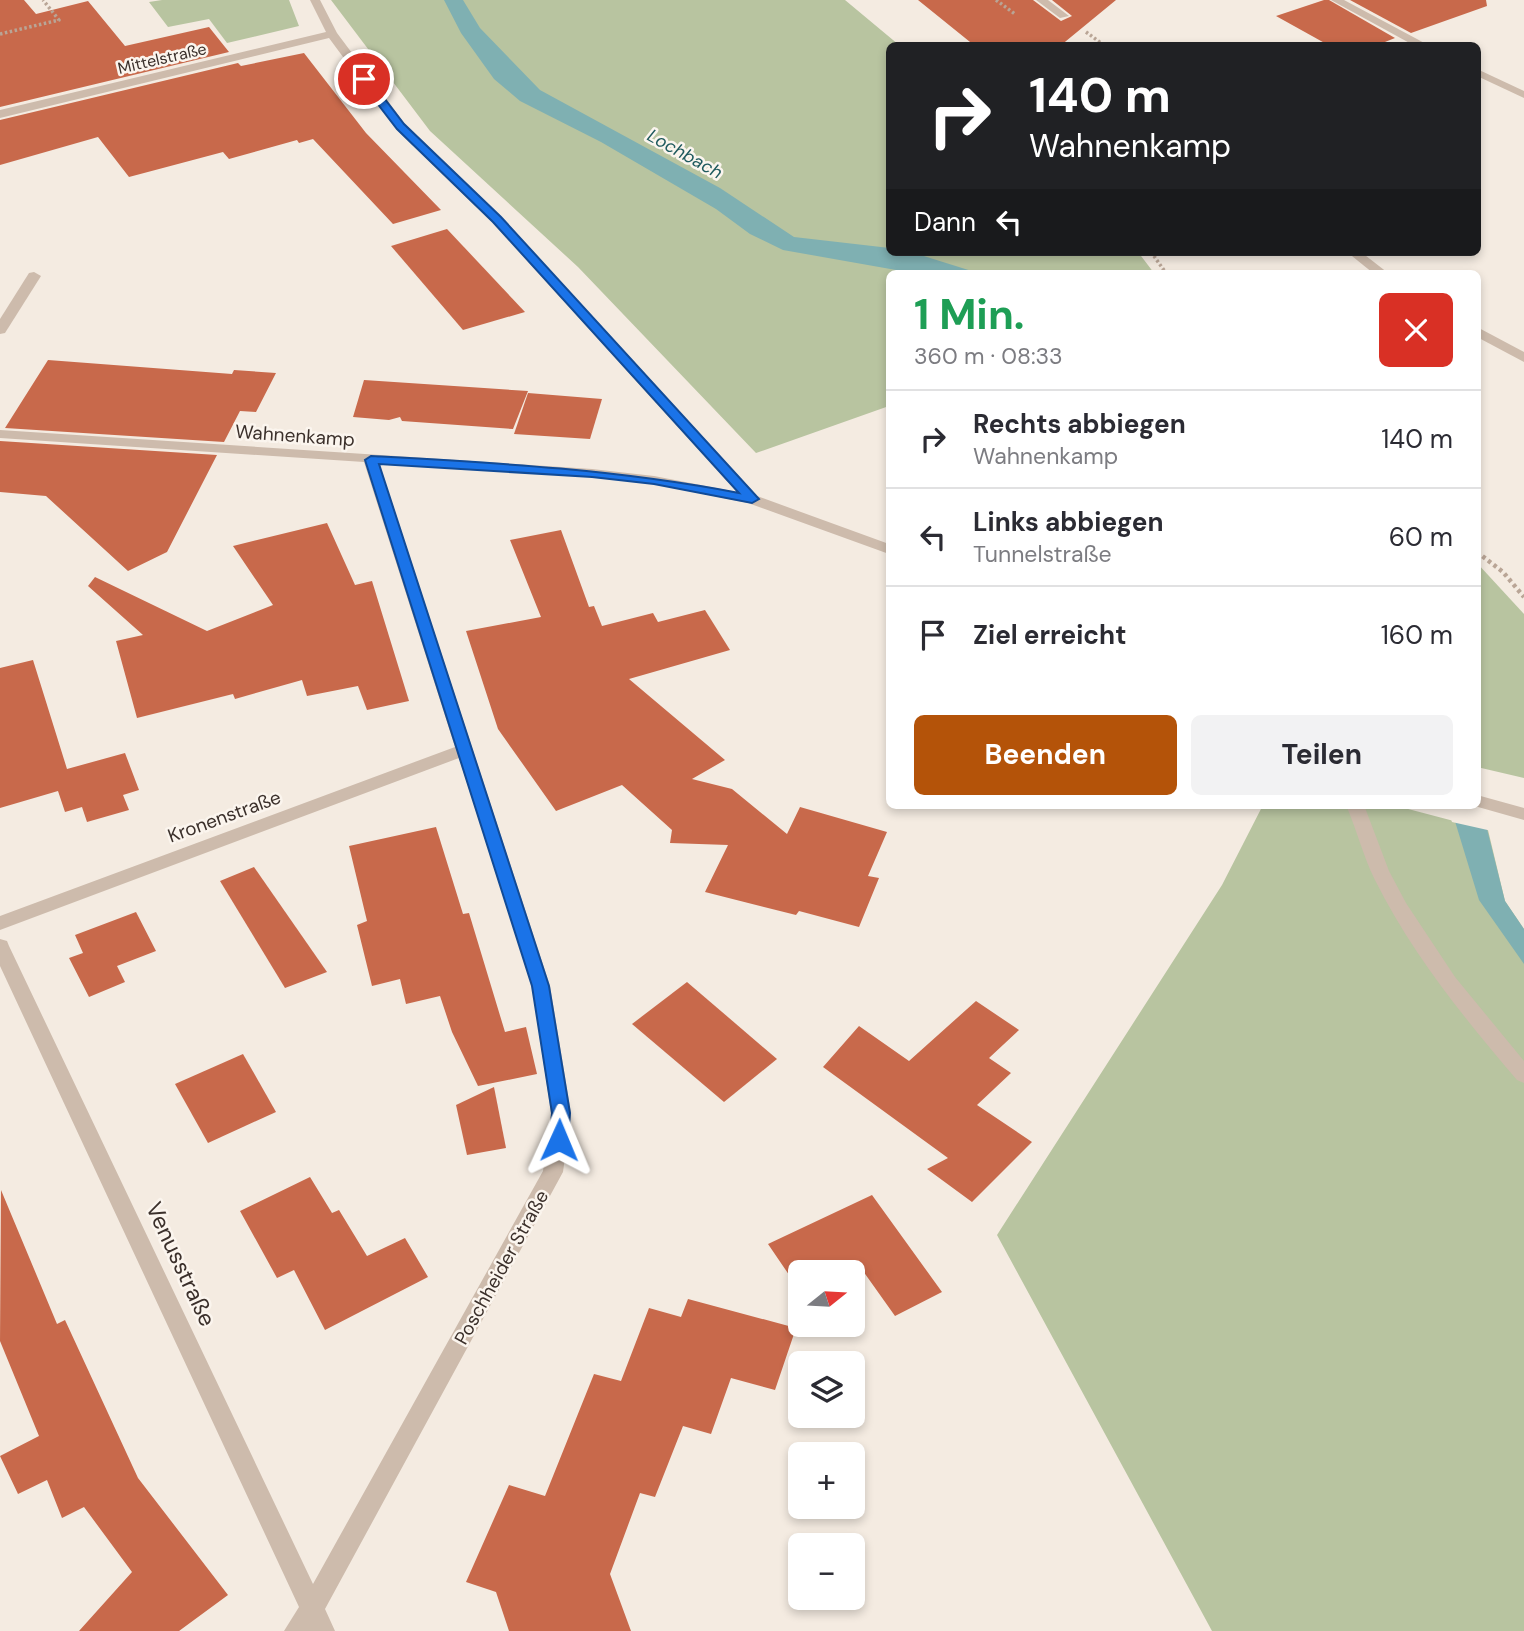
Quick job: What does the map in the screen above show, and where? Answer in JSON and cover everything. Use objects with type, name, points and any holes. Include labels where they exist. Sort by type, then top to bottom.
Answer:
[{"type":"street","points":[[315,0],[332,34],[401,127],[497,219],[752,499]]},
{"type":"street","points":[[1041,0],[1064,16]]},
{"type":"street","points":[[1336,0],[1417,42]]},
{"type":"street","name":"Mittelstraße","points":[[0,114],[332,34]]},
{"type":"street","points":[[1481,74],[1524,95]]},
{"type":"street","points":[[1481,86],[1497,82]]},
{"type":"street","points":[[1358,256],[1377,270]]},
{"type":"street","points":[[0,330],[34,276]]},
{"type":"street","points":[[1481,333],[1524,358]]},
{"type":"street","name":"Wahnenkamp","points":[[0,434],[592,473],[654,480],[752,499],[886,549]]},
{"type":"street","name":"Poschheider Straße","points":[[296,1631],[314,1606],[553,1172],[561,1113],[541,986],[371,460]]},
{"type":"street","name":"Kronenstraße","points":[[0,923],[464,750]]},
{"type":"street","points":[[1481,803],[1517,812]]},
{"type":"street","points":[[1357,809],[1383,878],[1417,939],[1524,1076]]},
{"type":"street","name":"Venusstraße","points":[[0,946],[314,1606],[323,1631]]},
{"type":"path","points":[[0,34],[60,20],[43,0]]},
{"type":"path","points":[[1481,555],[1503,572],[1524,597]]},
{"type":"green space","points":[[289,0],[299,26],[227,43],[209,19],[168,27],[149,2]]},
{"type":"green space","points":[[331,0],[845,0],[895,42],[886,42],[886,256],[1141,256],[1152,270],[886,270],[886,407],[756,453],[578,267],[430,131]]},
{"type":"green space","points":[[1481,567],[1524,614],[1524,778],[1481,768]]},
{"type":"green space","points":[[1261,809],[1408,809],[1488,830],[1505,901],[1524,929],[1524,1631],[1212,1631],[997,1235],[1222,885]]},
{"type":"water","points":[[444,0],[463,0],[480,28],[540,90],[720,188],[794,237],[886,248],[886,256],[924,256],[968,270],[896,270],[783,250],[750,234],[716,209],[601,142],[520,101],[494,79],[461,33]]},
{"type":"water","points":[[1481,805],[1505,901],[1524,929],[1524,964],[1479,900],[1451,809],[1481,809]]},
{"type":"pier","points":[[1481,792],[1492,831],[1452,822],[1447,809],[1481,809]]},
{"type":"building","points":[[0,0],[24,0],[36,14],[88,1],[125,46],[209,27],[229,52],[0,107]]},
{"type":"building","points":[[918,0],[1033,0],[1061,21],[1072,16],[1052,0],[1116,0],[1065,42],[970,42]]},
{"type":"building","points":[[1329,0],[1395,38],[1385,42],[1323,42],[1276,16]]},
{"type":"building","points":[[1350,0],[1486,0],[1487,6],[1411,33]]},
{"type":"building","points":[[304,53],[366,133],[441,210],[393,224],[313,139],[299,143],[297,140],[229,159],[223,152],[129,177],[98,137],[0,165],[0,120],[238,63],[241,66]]},
{"type":"building","points":[[447,229],[525,312],[463,330],[391,246]]},
{"type":"building","points":[[48,360],[232,374],[234,370],[276,373],[256,412],[240,411],[224,442],[5,428]]},
{"type":"building","points":[[364,380],[528,391],[513,429],[402,421],[400,417],[389,420],[353,417]]},
{"type":"building","points":[[528,393],[602,399],[590,439],[514,434]]},
{"type":"building","points":[[0,441],[217,455],[167,552],[128,571],[46,496],[0,492]]},
{"type":"building","points":[[327,523],[355,585],[372,581],[409,701],[367,710],[358,686],[307,696],[302,680],[235,699],[233,694],[137,718],[116,641],[143,635],[88,586],[95,577],[207,631],[273,605],[233,546]]},
{"type":"building","points":[[561,530],[589,607],[594,606],[602,626],[653,613],[658,622],[705,610],[730,650],[629,679],[725,760],[692,779],[732,789],[787,834],[800,807],[887,832],[868,876],[879,878],[859,927],[799,911],[796,915],[705,892],[728,845],[670,843],[672,830],[622,785],[556,811],[498,729],[466,631],[541,617],[510,540]]},
{"type":"building","points":[[33,660],[67,769],[125,753],[139,790],[123,795],[129,810],[87,822],[82,807],[65,812],[58,791],[0,808],[0,668]]},
{"type":"building","points":[[436,827],[463,914],[469,913],[505,1032],[526,1027],[537,1074],[478,1086],[452,1032],[440,996],[406,1004],[400,979],[372,986],[357,925],[367,921],[349,846]]},
{"type":"building","points":[[254,867],[327,972],[285,988],[220,881]]},
{"type":"building","points":[[136,912],[156,951],[117,966],[125,982],[89,997],[69,958],[83,953],[75,935]]},
{"type":"building","points":[[687,982],[777,1059],[724,1102],[632,1024]]},
{"type":"building","points":[[976,1001],[1019,1030],[989,1058],[1011,1073],[977,1105],[1032,1142],[972,1202],[927,1169],[948,1158],[823,1067],[859,1026],[909,1061]]},
{"type":"building","points":[[243,1054],[276,1112],[208,1143],[175,1084]]},
{"type":"building","points":[[494,1087],[506,1148],[467,1155],[456,1105]]},
{"type":"building","points":[[310,1177],[332,1213],[339,1210],[367,1256],[405,1238],[428,1277],[325,1330],[294,1270],[277,1278],[240,1211]]},
{"type":"building","points":[[1,1190],[57,1324],[65,1320],[138,1478],[228,1595],[179,1631],[79,1631],[132,1572],[84,1507],[62,1518],[47,1480],[18,1494],[0,1456],[39,1436],[0,1341]]},
{"type":"building","points":[[872,1195],[942,1292],[895,1316],[865,1274],[865,1260],[788,1260],[788,1273],[768,1244]]},
{"type":"building","points":[[688,1299],[788,1326],[788,1337],[793,1337],[775,1390],[731,1378],[711,1434],[683,1426],[655,1497],[640,1493],[610,1574],[631,1631],[509,1631],[496,1592],[466,1582],[509,1485],[545,1496],[594,1374],[621,1381],[649,1308],[681,1317]]},
{"type":"route","points":[[364,79],[401,127],[497,219],[752,499],[654,480],[592,473],[371,460],[541,986],[561,1113],[559,1140]]},
{"type":"water label","name":"Lochbach","points":[[685,154]]}]
